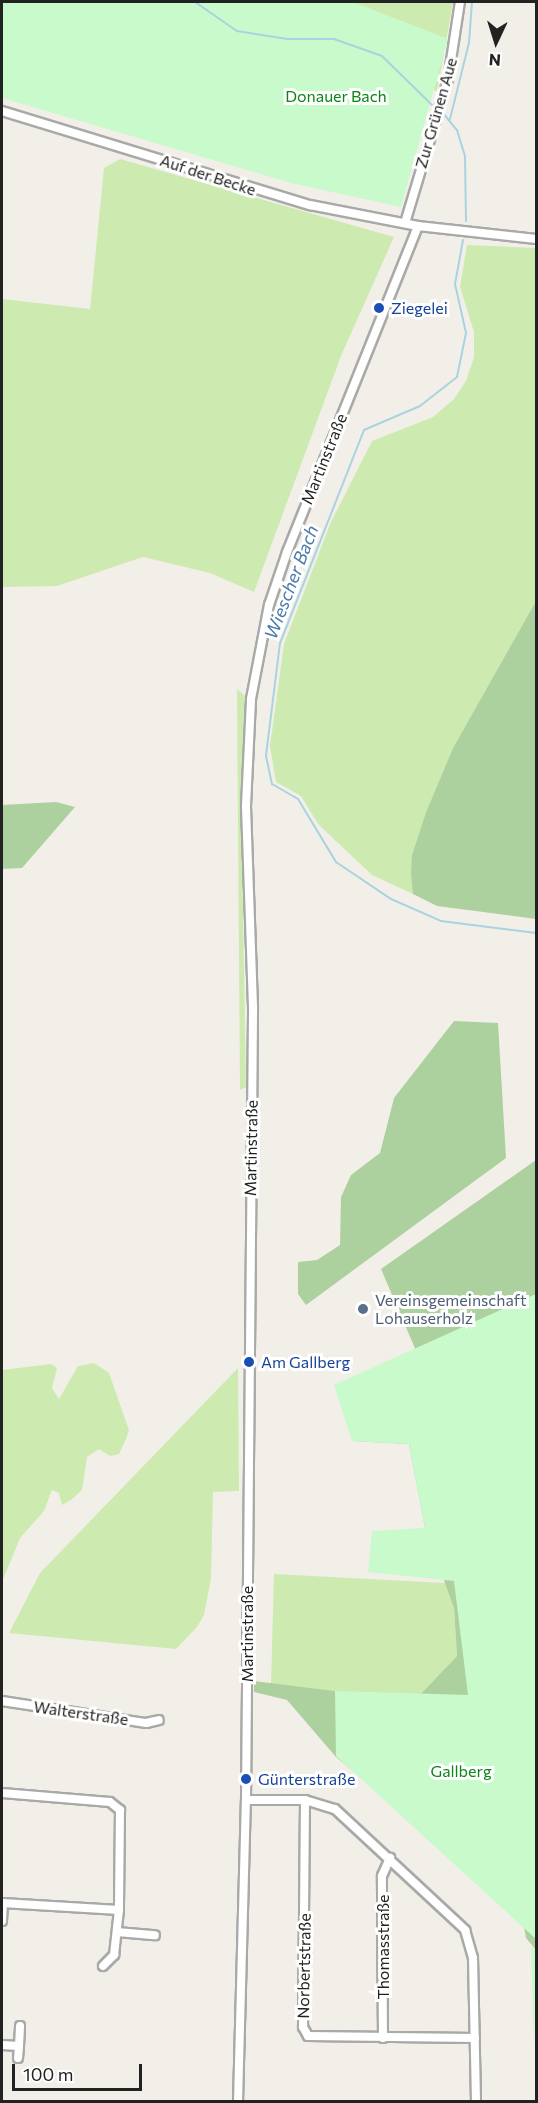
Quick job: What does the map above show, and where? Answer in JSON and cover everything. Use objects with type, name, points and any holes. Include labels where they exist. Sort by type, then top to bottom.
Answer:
[{"type":"street","name":"Zur Grünen Aue","points":[[405,223],[453,57],[460,2]]},
{"type":"street","name":"Auf der Becke","points":[[2,111],[265,193],[418,226],[537,238]]},
{"type":"street","name":"Martinstraße","points":[[238,2102],[246,1800],[253,1007],[246,806],[251,699],[269,605],[287,552],[418,226]]},
{"type":"street","name":"Walterstraße","points":[[2,1701],[146,1723],[159,1720]]},
{"type":"street","points":[[2,1793],[110,1802],[120,1810],[117,1932],[114,1955],[103,1966]]},
{"type":"street","points":[[246,1800],[305,1800],[335,1809],[465,1930],[473,1958],[476,2102]]},
{"type":"street","name":"Norbertstraße","points":[[305,1800],[303,2027],[308,2036],[318,2039],[475,2038]]},
{"type":"street","name":"Thomasstraße","points":[[383,2038],[382,1876],[390,1858]]},
{"type":"street","points":[[2,1921],[2,1903],[119,1910]]},
{"type":"street","points":[[117,1932],[155,1935]]},
{"type":"street","points":[[18,2058],[20,2026]]},
{"type":"street","points":[[2,2045],[19,2046]]},
{"type":"green space","name":"Donauer Bach","points":[[2,2],[353,2],[448,39],[401,207],[291,183],[2,98]]},
{"type":"green space","points":[[204,2],[453,2],[437,92],[387,52]]},
{"type":"green space","points":[[120,159],[394,237],[341,356],[254,592],[210,573],[143,557],[57,586],[2,587],[2,299],[90,309],[104,168]]},
{"type":"green space","points":[[467,245],[536,248],[536,601],[453,748],[426,812],[412,855],[413,894],[372,875],[318,824],[301,796],[276,782],[270,746],[284,644],[331,522],[372,441],[433,417],[454,399],[466,381],[474,357],[474,332],[460,287]]},
{"type":"green space","points":[[536,601],[536,919],[437,906],[413,894],[412,855],[426,812],[453,748]]},
{"type":"green space","points":[[237,689],[247,698],[241,793],[246,1087],[240,1090]]},
{"type":"green space","points":[[56,802],[75,807],[22,868],[2,869],[2,805]]},
{"type":"green space","points":[[454,1021],[498,1023],[506,1158],[306,1305],[298,1294],[298,1262],[317,1260],[340,1245],[341,1197],[351,1175],[380,1153],[394,1098]]},
{"type":"green space","name":"Gallberg","points":[[536,1160],[536,1950],[526,1938],[521,1909],[336,1757],[287,1700],[254,1692],[254,1681],[414,1701],[457,1656],[454,1608],[425,1528],[409,1444],[352,1441],[417,1353],[381,1269]]},
{"type":"green space","name":"Gallberg","points":[[536,1294],[536,1939],[336,1756],[335,1691],[468,1695],[454,1581],[368,1572],[372,1531],[425,1528],[409,1444],[352,1441],[334,1385]]},
{"type":"green space","points":[[94,1363],[109,1373],[129,1430],[126,1439],[119,1454],[110,1456],[99,1449],[87,1457],[82,1490],[71,1500],[62,1505],[59,1493],[52,1490],[44,1511],[20,1538],[2,1582],[2,1370],[51,1364],[57,1368],[52,1388],[59,1399],[78,1366]]},
{"type":"green space","points":[[238,1368],[239,1491],[213,1492],[211,1579],[204,1615],[197,1627],[176,1649],[9,1633],[40,1573]]},
{"type":"green space","points":[[274,1574],[446,1583],[454,1608],[457,1656],[414,1701],[271,1684]]},
{"type":"green space","points":[[531,1946],[536,1950],[534,2048]]},
{"type":"waterway","name":"Donauer Bach","points":[[195,2],[237,31],[287,39],[334,39],[382,56],[432,105]]},
{"type":"waterway","points":[[450,119],[469,43],[472,2]]},
{"type":"waterway","name":"Wiescher Bach","points":[[443,113],[457,130],[465,157],[466,221]]},
{"type":"waterway","name":"Wiescher Bach","points":[[463,240],[455,284],[466,333],[457,377],[420,406],[364,430],[280,643],[266,756],[272,784],[298,799],[336,862],[391,899],[441,921],[536,933]]},
{"type":"place","name":"Ziegelei","points":[[379,308]]},
{"type":"place","name":"Vereinsgemeinschaft Lohauserholz","points":[[363,1309]]},
{"type":"place","name":"Am Gallberg","points":[[249,1362]]},
{"type":"place","name":"Günterstraße","points":[[246,1779]]}]
